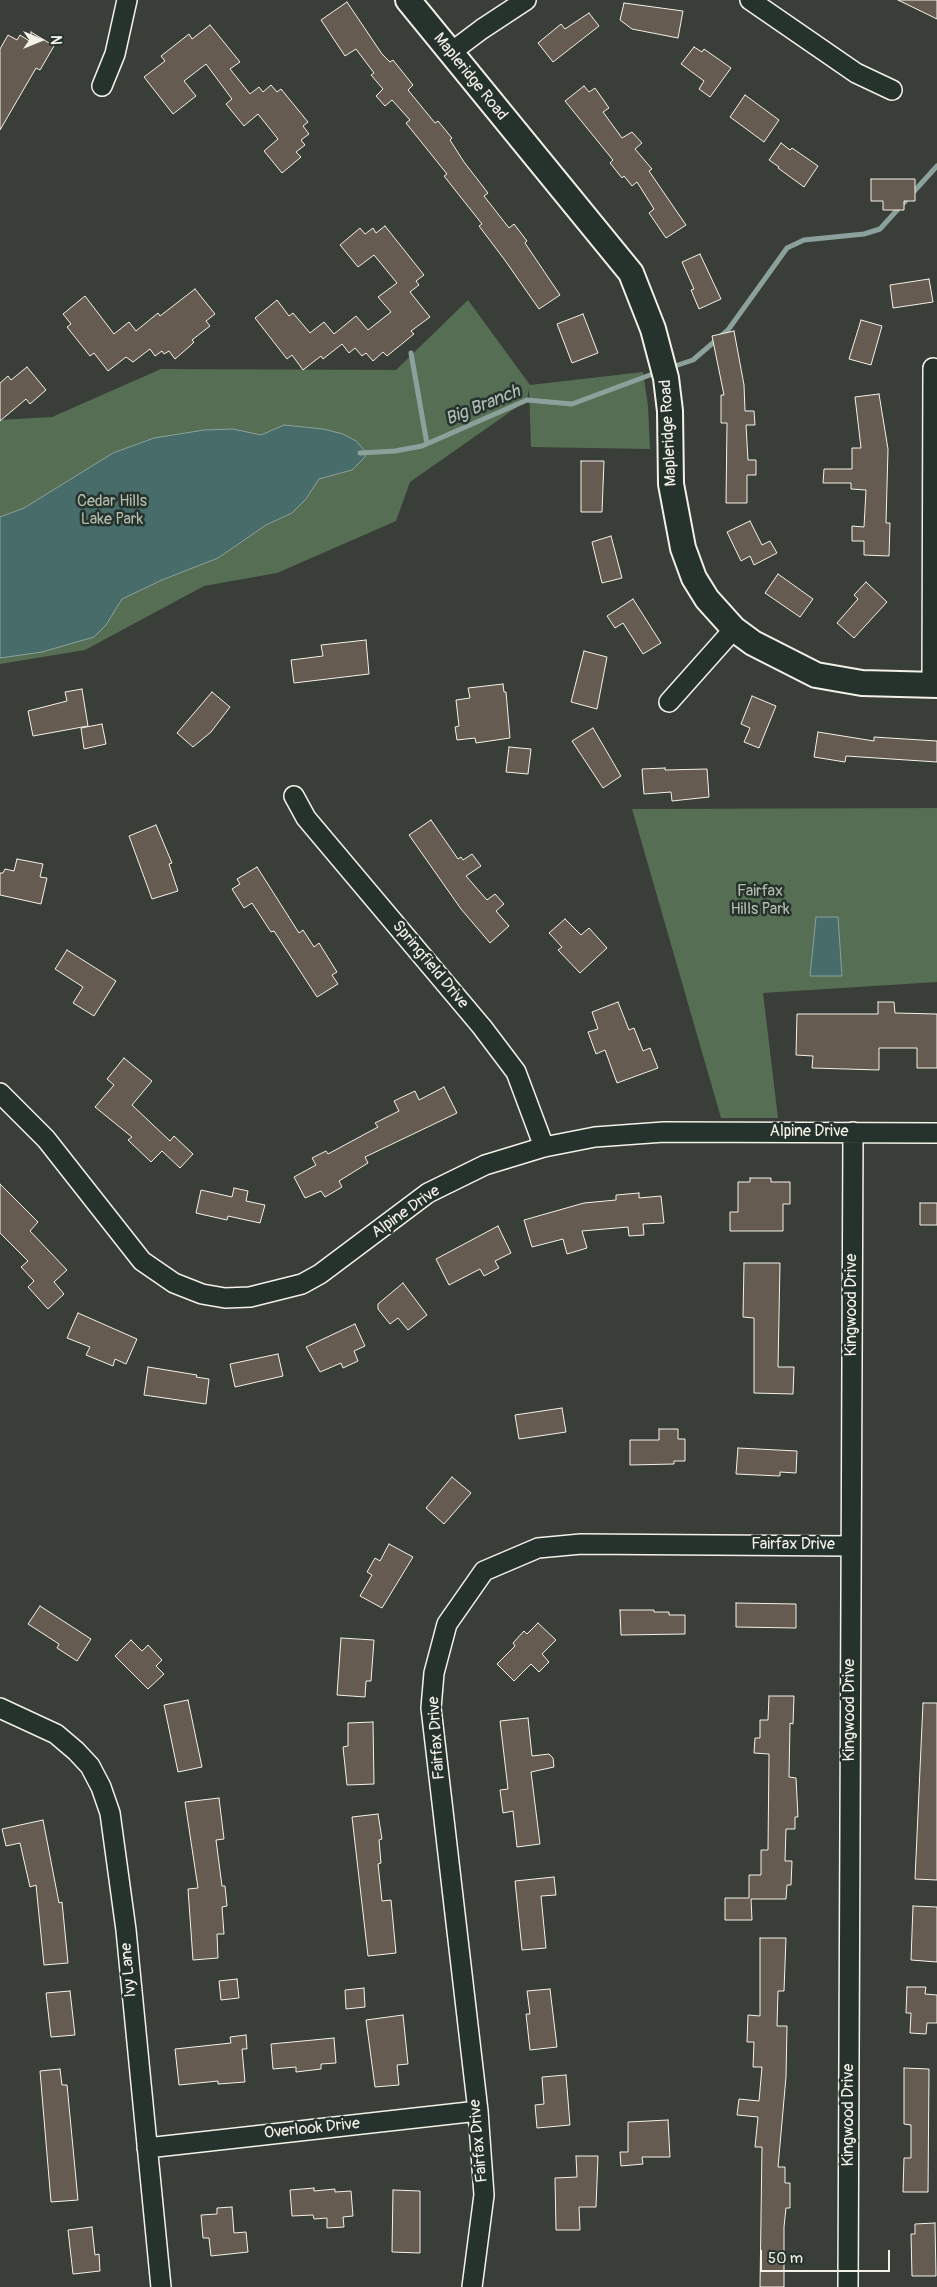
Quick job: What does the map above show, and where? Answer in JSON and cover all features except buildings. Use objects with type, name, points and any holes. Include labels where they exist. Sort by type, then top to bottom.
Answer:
[{"type":"street","points":[[102,86],[115,54],[127,0]]},
{"type":"street","name":"Mapleridge Road","points":[[408,0],[631,273],[653,329],[666,378],[670,411],[671,484],[683,548],[694,578],[707,599],[734,630],[782,660],[816,675],[862,683],[935,685]]},
{"type":"street","points":[[450,53],[526,0]]},
{"type":"street","points":[[750,0],[856,73],[892,90]]},
{"type":"street","points":[[933,368],[935,685]]},
{"type":"street","points":[[669,702],[734,630]]},
{"type":"street","name":"Springfield Drive","points":[[294,796],[306,818],[482,1027],[516,1072],[544,1147]]},
{"type":"street","name":"Alpine Drive","points":[[0,1093],[46,1139],[142,1261],[174,1283],[202,1294],[225,1298],[250,1298],[302,1284],[320,1274],[428,1193],[485,1165],[544,1147],[595,1137],[644,1133],[937,1133]]},
{"type":"street","name":"Kingwood Drive","points":[[848,2287],[850,1546],[854,1132]]},
{"type":"street","name":"Fairfax Drive","points":[[472,2287],[484,2195],[478,2111],[431,1708],[434,1673],[447,1624],[484,1571],[538,1548],[581,1544],[850,1546]]},
{"type":"street","name":"Ivy Lane","points":[[0,1708],[56,1734],[76,1751],[90,1766],[101,1787],[110,1813],[126,1930],[161,2287]]},
{"type":"street","name":"Overlook Drive","points":[[147,2148],[478,2111]]},
{"type":"green space","name":"Cedar Hills Lake Park","points":[[468,300],[530,385],[643,372],[648,406],[650,449],[531,447],[529,388],[527,400],[410,482],[396,521],[277,573],[204,586],[85,650],[0,664],[0,420],[52,417],[161,369],[396,370]]},
{"type":"green space","name":"Fairfax Hills Park","points":[[937,808],[937,982],[763,993],[778,1118],[721,1118],[632,809]]},
{"type":"water","points":[[284,425],[323,429],[343,434],[356,441],[365,451],[365,457],[352,470],[319,479],[306,499],[292,513],[266,525],[218,558],[162,580],[122,599],[106,625],[94,637],[42,652],[0,658],[0,517],[24,508],[113,453],[154,438],[204,430],[233,429],[261,435]]},
{"type":"water","points":[[816,917],[838,917],[842,976],[810,976]]},
{"type":"waterway","name":"Big Branch","points":[[669,368],[693,360],[728,330],[787,248],[804,240],[864,234],[880,229],[937,166]]},
{"type":"waterway","points":[[411,353],[427,444]]},
{"type":"waterway","name":"Big Branch","points":[[360,453],[395,451],[422,446],[527,400],[572,404],[658,372]]}]
